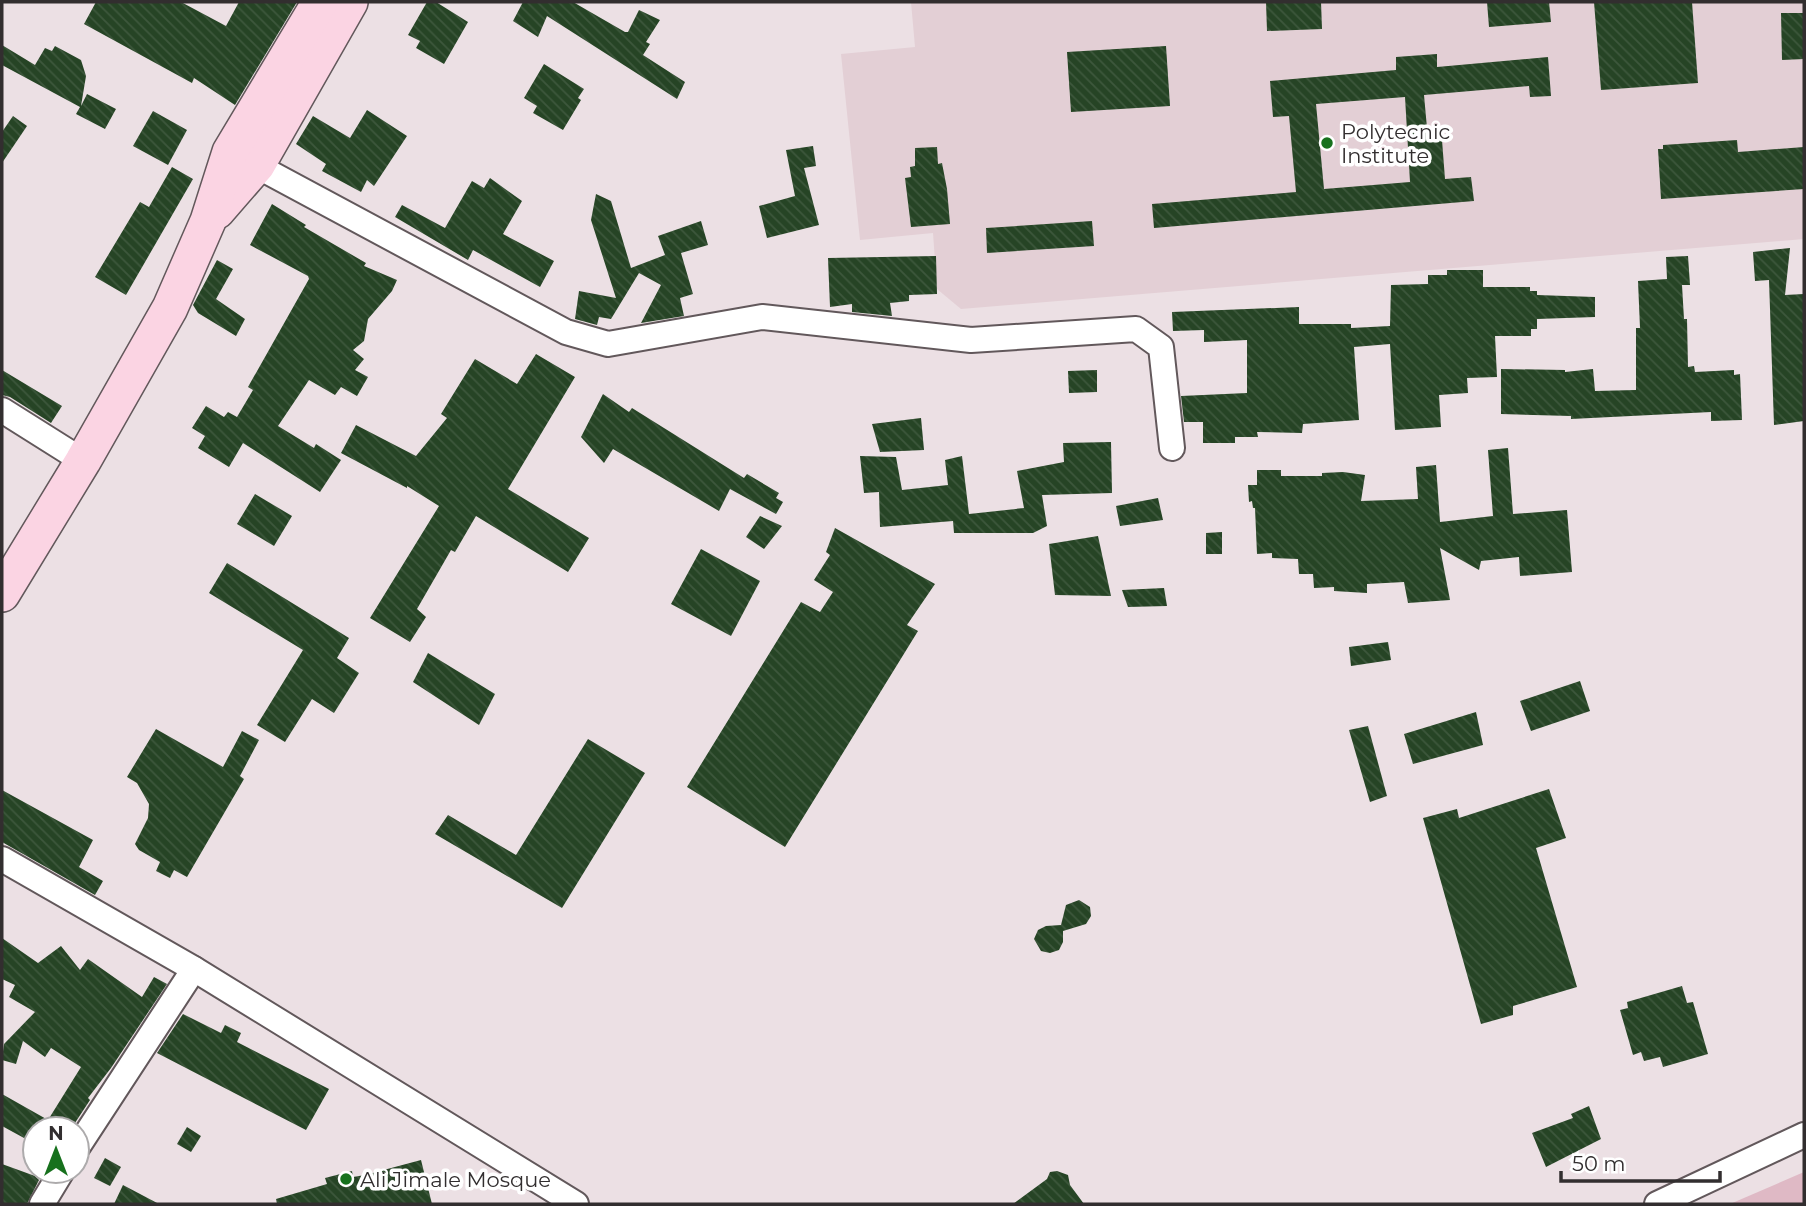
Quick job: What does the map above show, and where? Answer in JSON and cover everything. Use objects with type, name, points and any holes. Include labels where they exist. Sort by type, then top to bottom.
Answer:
[{"type":"main road","points":[[2,594],[83,461],[170,308],[208,221],[244,158],[320,2]]},
{"type":"main road","points":[[244,158],[350,2]]},
{"type":"street","points":[[244,158],[566,332],[608,344],[762,317],[971,340],[1136,329],[1161,347],[1172,449]]},
{"type":"street","points":[[2,410],[83,461]]},
{"type":"street","points":[[2,859],[194,969],[576,1204]]},
{"type":"street","points":[[91,1127],[194,969]]},
{"type":"street","points":[[1657,1204],[1804,1135]]},
{"type":"street","points":[[42,1204],[54,1185]]},
{"type":"shaded area","name":"Polytecnic Institute","points":[[911,2],[1804,2],[1804,239],[961,309],[937,289],[933,233],[860,240],[841,54],[915,47]]},
{"type":"shaded area","points":[[1804,1172],[1804,1204],[1730,1204]]},
{"type":"building","points":[[96,2],[181,2],[226,26],[239,2],[297,2],[235,105],[194,78],[192,83],[84,24]]},
{"type":"building","points":[[427,2],[436,2],[468,22],[444,64],[416,48],[420,41],[408,35]]},
{"type":"building","points":[[523,2],[573,2],[625,32],[628,32],[639,10],[660,20],[646,42],[650,44],[643,55],[685,82],[677,99],[547,16],[538,37],[513,21]]},
{"type":"building","points":[[1266,2],[1321,2],[1322,29],[1267,31]]},
{"type":"building","points":[[1487,2],[1549,2],[1551,22],[1489,27]]},
{"type":"building","points":[[1594,2],[1692,2],[1698,83],[1601,90]]},
{"type":"building","points":[[1781,13],[1804,13],[1804,59],[1782,60]]},
{"type":"building","points":[[2,45],[35,65],[45,48],[52,51],[55,46],[81,60],[86,76],[81,106],[87,94],[116,109],[105,129],[76,114],[80,107],[2,65]]},
{"type":"building","points":[[1166,46],[1170,106],[1071,112],[1067,52]]},
{"type":"building","points":[[1437,54],[1437,67],[1548,57],[1551,96],[1530,97],[1529,86],[1424,95],[1427,128],[1441,127],[1445,179],[1471,177],[1474,201],[1154,228],[1152,204],[1296,192],[1289,116],[1273,117],[1270,81],[1396,70],[1396,57]],"holes":[[[1405,97],[1410,182],[1324,189],[1316,104]]]},
{"type":"building","points":[[544,64],[584,89],[578,98],[581,100],[563,130],[533,113],[537,106],[524,98]]},
{"type":"building","points":[[367,110],[407,136],[374,186],[367,180],[361,192],[322,171],[326,164],[296,144],[313,116],[350,138]]},
{"type":"building","points":[[153,111],[187,130],[168,165],[133,146]]},
{"type":"building","points":[[13,116],[27,126],[2,163],[2,132]]},
{"type":"building","points":[[1737,140],[1738,152],[1804,147],[1804,189],[1661,199],[1658,149],[1663,149],[1663,145]]},
{"type":"building","points":[[813,146],[816,166],[804,168],[819,225],[767,238],[759,206],[795,196],[786,150]]},
{"type":"building","points":[[937,147],[938,164],[942,163],[947,189],[950,224],[911,227],[905,178],[911,177],[910,167],[915,166],[915,148]]},
{"type":"building","points":[[172,167],[193,179],[126,295],[95,277],[140,202],[149,207]]},
{"type":"building","points":[[490,178],[522,201],[503,234],[554,261],[540,287],[473,250],[468,260],[395,217],[402,205],[445,228],[472,181],[484,188]]},
{"type":"building","points":[[596,194],[611,201],[631,268],[665,255],[658,236],[701,221],[708,245],[681,253],[693,294],[680,298],[684,316],[641,323],[661,285],[639,273],[611,319],[599,317],[597,325],[575,319],[579,291],[616,298],[591,220]]},
{"type":"building","points":[[272,204],[306,225],[304,227],[366,263],[364,266],[397,280],[392,291],[368,319],[364,341],[353,350],[364,359],[355,370],[368,377],[357,396],[341,387],[335,395],[309,380],[278,426],[314,448],[316,444],[341,460],[320,492],[243,443],[229,467],[198,448],[205,436],[192,428],[206,406],[224,417],[228,412],[237,417],[253,390],[248,387],[309,279],[250,245]]},
{"type":"building","points":[[1092,221],[1094,246],[987,253],[986,228]]},
{"type":"building","points":[[1790,248],[1785,295],[1804,294],[1804,421],[1774,425],[1769,280],[1755,281],[1753,252]]},
{"type":"building","points":[[936,256],[937,294],[909,295],[909,301],[890,303],[892,316],[852,312],[852,304],[830,307],[828,258]]},
{"type":"building","points":[[1688,256],[1690,285],[1682,285],[1684,319],[1687,319],[1688,367],[1694,366],[1695,372],[1734,370],[1734,375],[1740,374],[1742,420],[1711,421],[1711,412],[1571,419],[1571,416],[1501,414],[1501,369],[1565,372],[1593,369],[1595,391],[1636,390],[1636,328],[1640,328],[1638,281],[1667,279],[1666,257]]},
{"type":"building","points":[[217,260],[233,269],[216,299],[245,319],[236,336],[198,313],[193,305]]},
{"type":"building","points":[[1447,270],[1483,270],[1483,287],[1530,287],[1530,291],[1537,291],[1537,295],[1595,297],[1595,317],[1537,319],[1537,329],[1531,329],[1531,336],[1495,336],[1497,377],[1467,378],[1468,393],[1439,395],[1441,427],[1395,430],[1390,344],[1354,347],[1359,420],[1303,424],[1302,433],[1257,432],[1258,437],[1235,437],[1235,443],[1203,443],[1203,422],[1184,422],[1181,396],[1247,393],[1247,340],[1204,342],[1204,330],[1173,331],[1172,312],[1299,307],[1299,324],[1351,324],[1351,328],[1390,326],[1391,285],[1428,284],[1428,275],[1447,275]]},
{"type":"building","points":[[536,354],[575,377],[508,489],[589,538],[568,572],[476,516],[455,552],[451,550],[417,609],[426,617],[410,642],[370,618],[439,506],[407,486],[341,453],[356,425],[416,456],[447,418],[441,414],[475,359],[517,384]]},
{"type":"building","points":[[2,370],[62,406],[51,423],[10,397],[2,395]]},
{"type":"building","points":[[1097,370],[1097,392],[1069,393],[1068,371]]},
{"type":"building","points":[[603,394],[629,412],[632,408],[744,478],[747,474],[779,493],[776,498],[783,502],[776,514],[730,489],[719,511],[613,449],[604,463],[581,437]]},
{"type":"building","points":[[921,418],[924,450],[880,452],[872,424]]},
{"type":"building","points":[[1111,442],[1112,493],[1042,495],[1047,526],[1033,533],[954,533],[953,521],[880,527],[879,492],[864,493],[860,456],[896,457],[902,490],[948,485],[945,460],[962,456],[969,514],[1024,508],[1017,471],[1064,462],[1063,443]]},
{"type":"building","points":[[1508,448],[1513,514],[1567,510],[1572,572],[1520,576],[1519,557],[1481,561],[1479,570],[1440,548],[1450,600],[1408,603],[1404,582],[1367,584],[1367,593],[1334,591],[1334,587],[1314,588],[1313,574],[1299,574],[1298,559],[1272,558],[1272,553],[1257,554],[1255,508],[1252,501],[1249,502],[1248,485],[1257,485],[1257,470],[1281,470],[1281,476],[1322,476],[1322,473],[1343,472],[1365,475],[1361,501],[1418,499],[1416,467],[1436,465],[1440,522],[1493,516],[1488,450]]},
{"type":"building","points":[[255,494],[292,516],[274,546],[237,524]]},
{"type":"building","points":[[1158,498],[1163,520],[1120,526],[1116,506]]},
{"type":"building","points":[[760,516],[782,526],[764,549],[746,537]]},
{"type":"building","points":[[835,528],[935,584],[907,625],[918,631],[785,847],[687,787],[801,602],[820,612],[833,592],[814,580],[830,555],[826,552]]},
{"type":"building","points":[[1222,532],[1222,554],[1206,554],[1206,533]]},
{"type":"building","points":[[1098,536],[1111,596],[1055,595],[1049,544]]},
{"type":"building","points":[[701,549],[760,581],[731,636],[671,604]]},
{"type":"building","points":[[227,563],[349,638],[337,658],[359,673],[334,713],[312,699],[285,742],[257,725],[303,650],[209,593]]},
{"type":"building","points":[[1164,588],[1167,606],[1128,607],[1122,590]]},
{"type":"building","points":[[1388,642],[1391,660],[1351,666],[1349,647]]},
{"type":"building","points":[[428,653],[495,694],[479,725],[413,682]]},
{"type":"building","points":[[1580,681],[1590,711],[1531,731],[1520,701]]},
{"type":"building","points":[[1476,712],[1483,745],[1413,764],[1404,734]]},
{"type":"building","points":[[1368,726],[1387,796],[1370,802],[1349,730]]},
{"type":"building","points":[[156,729],[223,767],[242,731],[259,740],[240,776],[244,779],[187,877],[174,870],[170,878],[156,871],[160,862],[139,850],[135,844],[148,818],[149,804],[137,783],[127,777]]},
{"type":"building","points":[[588,739],[645,773],[562,908],[435,834],[448,815],[516,855]]},
{"type":"building","points":[[1549,789],[1566,838],[1536,848],[1577,987],[1513,1006],[1513,1015],[1481,1024],[1423,818],[1457,809],[1459,818]]},
{"type":"building","points":[[2,790],[93,840],[79,867],[103,881],[95,895],[2,842]]},
{"type":"building","points":[[1079,900],[1090,907],[1091,916],[1086,924],[1063,931],[1063,942],[1059,950],[1050,953],[1041,951],[1034,939],[1038,930],[1046,926],[1061,925],[1066,905]]},
{"type":"building","points":[[2,938],[38,963],[61,946],[80,970],[88,959],[142,997],[154,977],[167,984],[88,1098],[90,1100],[80,1115],[51,1115],[81,1067],[51,1048],[45,1057],[23,1041],[16,1064],[2,1060],[4,1044],[35,1012],[9,997],[15,985],[2,979]]},
{"type":"building","points":[[1682,986],[1687,1003],[1693,1002],[1708,1054],[1663,1067],[1660,1057],[1644,1061],[1641,1052],[1633,1055],[1620,1010],[1628,1008],[1627,1002]]},
{"type":"building","points":[[183,1014],[221,1033],[225,1025],[241,1033],[237,1042],[329,1089],[306,1130],[157,1053]]},
{"type":"building","points":[[2,1094],[39,1115],[21,1115],[21,1136],[2,1126]]},
{"type":"building","points":[[1589,1106],[1601,1139],[1546,1167],[1532,1133],[1573,1118],[1571,1114]]},
{"type":"building","points":[[187,1127],[201,1136],[191,1152],[177,1144]]},
{"type":"building","points":[[105,1158],[121,1167],[110,1186],[94,1178]]},
{"type":"building","name":"Ali Jimale Mosque","points":[[421,1160],[432,1204],[277,1204],[276,1199],[327,1184],[325,1178],[352,1171],[353,1177],[365,1175]]},
{"type":"building","points":[[2,1164],[21,1171],[21,1185],[36,1185],[27,1204],[2,1204]]},
{"type":"building","points":[[1057,1171],[1068,1175],[1070,1185],[1084,1204],[1013,1204],[1047,1179],[1050,1172]]},
{"type":"building","points":[[123,1185],[159,1204],[114,1204]]},
{"type":"place","name":"Polytecnic Institute","points":[[1327,143]]},
{"type":"place","name":"Ali Jimale Mosque","points":[[346,1179]]}]
